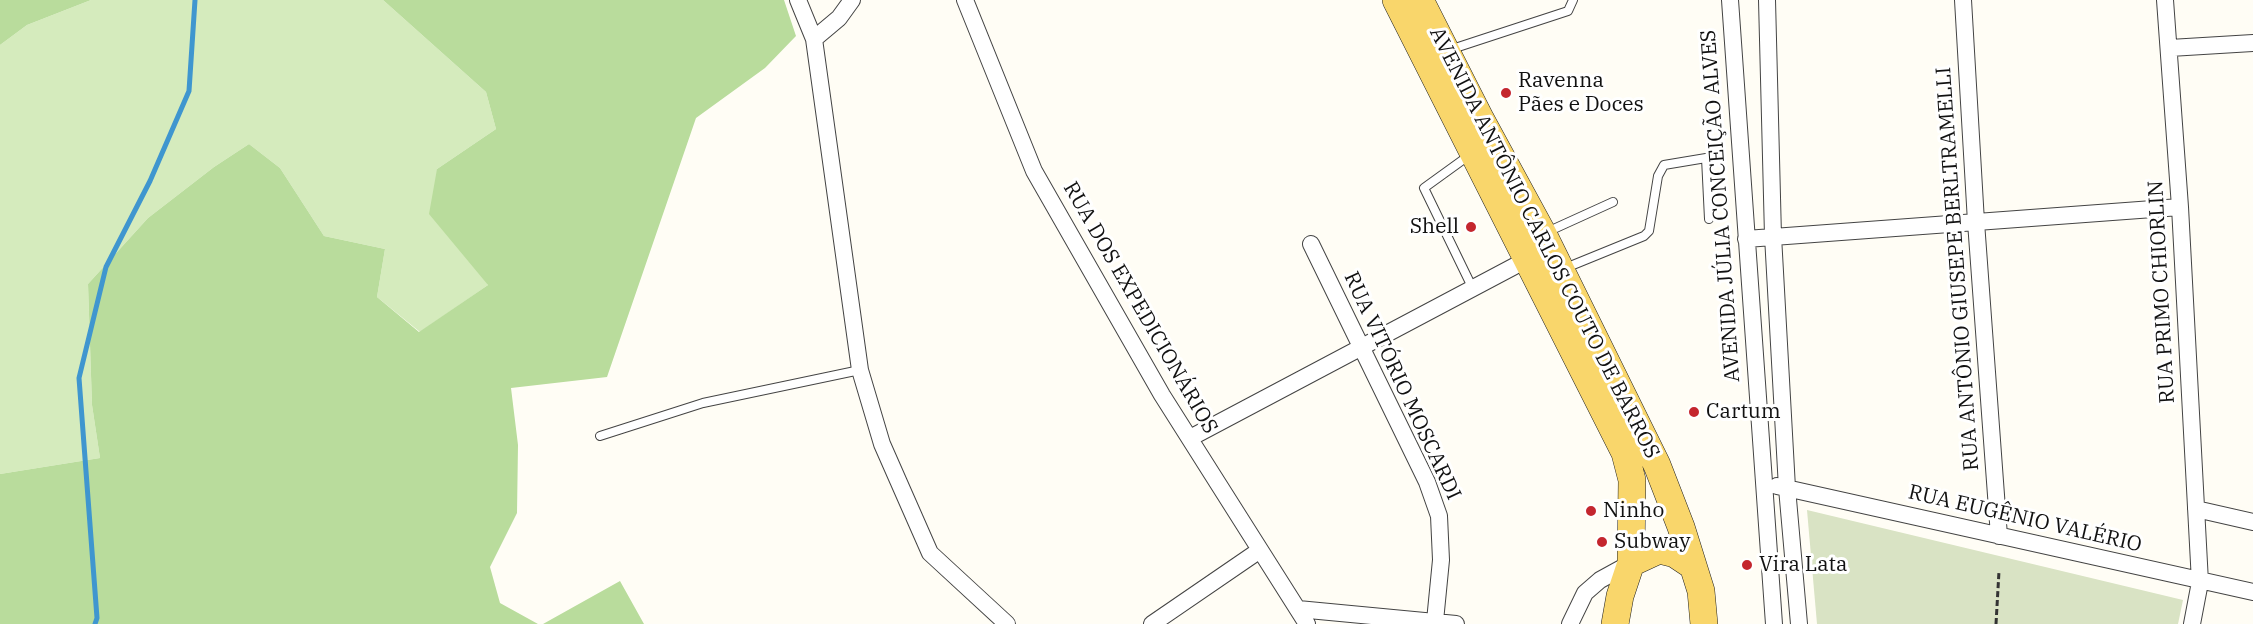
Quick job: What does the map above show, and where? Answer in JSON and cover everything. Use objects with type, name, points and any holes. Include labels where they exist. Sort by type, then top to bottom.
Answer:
[{"type":"main road","name":"AVENIDA ANTÔNIO CARLOS COUTO DE BARROS","points":[[1416,0],[1446,51],[1544,234],[1657,465],[1701,591],[1704,624]]},
{"type":"main road","name":"AVENIDA ANTÔNIO CARLOS COUTO DE BARROS","points":[[1416,0],[1474,153],[1626,453],[1632,480],[1631,563],[1616,622]]},
{"type":"main road","points":[[1631,563],[1659,550],[1675,554],[1692,566]]},
{"type":"street","points":[[798,0],[814,39],[860,370],[882,444],[930,553],[1007,624]]},
{"type":"street","points":[[814,39],[839,18],[852,0]]},
{"type":"street","name":"RUA DOS EXPEDICIONÁRIOS","points":[[966,0],[1034,171],[1162,395],[1307,624]]},
{"type":"street","name":"AVENIDA JÚLIA CONCEIÇÃO ALVES","points":[[1730,0],[1762,483],[1774,624]]},
{"type":"street","points":[[1767,0],[1773,236],[1787,488],[1799,624]]},
{"type":"street","name":"RUA ANTÔNIO GIUSEPE BERLTRAMELLI","points":[[1963,0],[1976,222],[1999,536]]},
{"type":"street","name":"RUA PRIMO CHIORLIN","points":[[2165,0],[2180,207],[2200,582],[2192,624]]},
{"type":"street","points":[[2170,48],[2253,43]]},
{"type":"street","points":[[1746,239],[2180,207]]},
{"type":"street","name":"RUA VITÓRIO MOSCARDI","points":[[1311,244],[1427,482],[1439,516],[1441,560],[1435,621]]},
{"type":"street","points":[[1190,438],[1363,349],[1528,259]]},
{"type":"street","name":"RUA EUGÊNIO VALÉRIO","points":[[1762,483],[2253,592]]},
{"type":"street","points":[[2196,509],[2253,522]]},
{"type":"street","points":[[1152,624],[1260,550]]},
{"type":"street","points":[[1570,624],[1585,593],[1600,580],[1631,563]]},
{"type":"street","points":[[1298,609],[1456,624]]},
{"type":"lane","points":[[1446,51],[1568,11],[1573,0]]},
{"type":"lane","points":[[1473,289],[1424,188],[1474,153]]},
{"type":"lane","points":[[1560,270],[1649,231],[1658,176],[1664,165],[1706,158],[1709,219]]},
{"type":"lane","points":[[1544,234],[1613,202]]},
{"type":"lane","points":[[600,436],[702,403],[860,370]]},
{"type":"path","points":[[1996,624],[2000,571]]},
{"type":"green space","points":[[0,0],[91,0],[27,25],[0,45]]},
{"type":"green space","points":[[91,0],[383,0],[486,92],[496,129],[437,169],[488,285],[420,332],[377,297],[385,249],[324,236],[280,168],[249,144],[214,167],[148,218],[88,284],[92,405],[100,458],[0,474],[0,45],[27,25]]},
{"type":"green space","points":[[383,0],[784,0],[796,36],[765,68],[696,118],[607,377],[511,388],[518,445],[517,513],[490,567],[500,603],[538,624],[0,624],[0,474],[100,458],[92,405],[88,284],[148,218],[214,167],[249,144],[280,168],[324,236],[385,249],[377,297],[419,332],[488,285],[429,214],[437,169],[496,129],[486,92]]},
{"type":"green space","points":[[1807,510],[2183,600],[2178,624],[1817,624]]},
{"type":"green space","points":[[620,581],[644,624],[543,624]]},
{"type":"waterway","points":[[95,624],[97,618],[79,378],[106,267],[150,181],[189,91],[195,0]]},
{"type":"place","name":"Ravenna Pães e Doces","points":[[1506,93]]},
{"type":"place","name":"Shell","points":[[1471,227]]},
{"type":"place","name":"Cartum","points":[[1694,412]]},
{"type":"place","name":"Ninho","points":[[1591,511]]},
{"type":"place","name":"Subway","points":[[1602,542]]},
{"type":"place","name":"Vira Lata","points":[[1747,565]]}]
